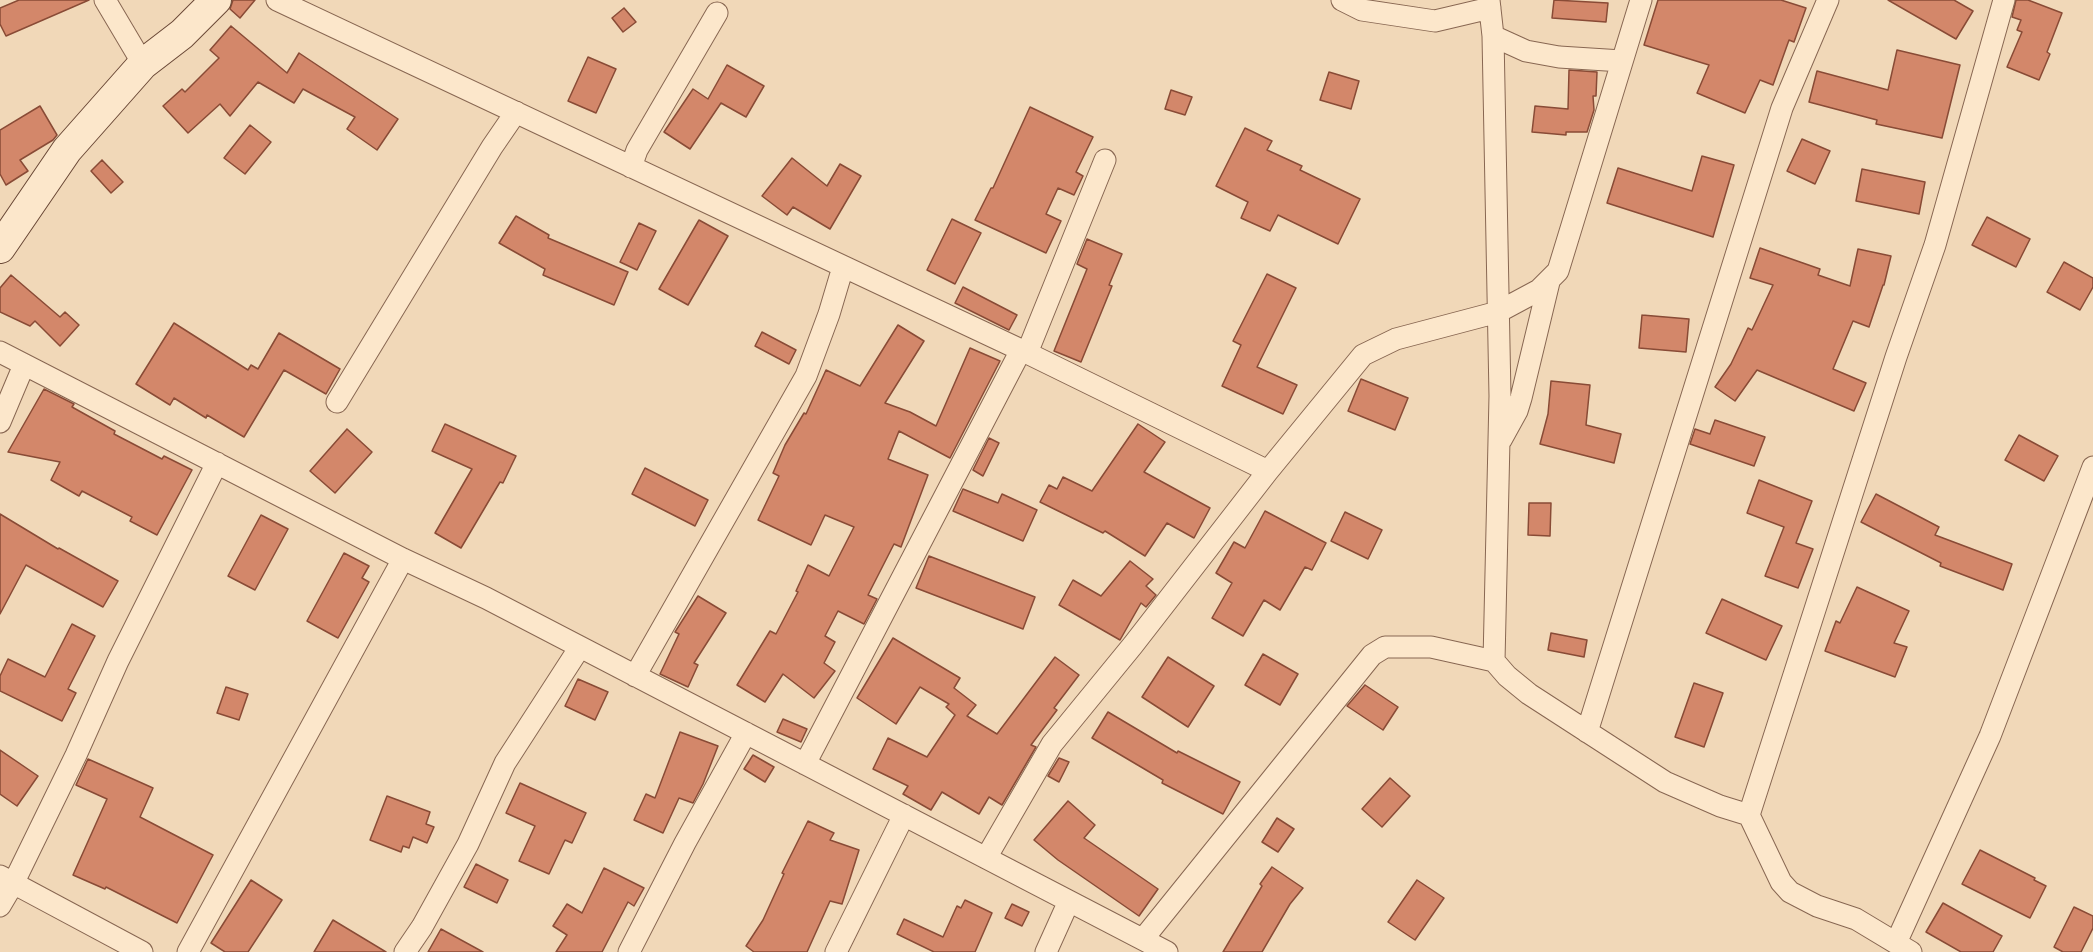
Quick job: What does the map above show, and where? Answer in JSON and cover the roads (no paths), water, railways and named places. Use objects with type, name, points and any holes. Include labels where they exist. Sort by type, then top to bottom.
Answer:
[{"type":"street","points":[[105,0],[143,64]]},
{"type":"street","points":[[0,248],[67,150],[143,64],[182,34],[216,0]]},
{"type":"street","points":[[277,0],[1024,351],[1268,471]]},
{"type":"street","points":[[1342,0],[1362,10],[1435,21],[1490,4],[1493,36],[1500,396],[1494,661]]},
{"type":"street","points":[[986,858],[1052,744],[1363,355],[1396,339],[1498,312],[1524,300],[1549,282],[1558,271],[1641,0]]},
{"type":"street","points":[[1587,732],[1782,108],[1828,0]]},
{"type":"street","points":[[2004,0],[1935,245],[1896,357],[1749,815],[1781,882],[1790,892],[1817,906],[1856,919],[1904,948],[1990,736],[2093,467]]},
{"type":"street","points":[[631,166],[637,150],[717,14]]},
{"type":"street","points":[[1493,36],[1526,51],[1558,57],[1622,61]]},
{"type":"street","points":[[337,402],[492,147],[516,112]]},
{"type":"street","points":[[805,764],[1024,351],[1105,160]]},
{"type":"street","points":[[635,676],[806,376],[829,314],[843,267]]},
{"type":"street","points":[[1499,443],[1517,411],[1549,282]]},
{"type":"street","points":[[0,352],[403,559],[486,598],[1167,952]]},
{"type":"street","points":[[0,422],[24,365]]},
{"type":"street","points":[[0,906],[7,880],[76,755],[118,662],[217,463]]},
{"type":"street","points":[[188,952],[403,559]]},
{"type":"street","points":[[1143,939],[1372,655],[1385,646],[1431,647],[1494,661],[1507,676],[1529,694],[1665,782],[1720,806],[1749,815]]},
{"type":"street","points":[[405,952],[422,927],[468,844],[505,763],[580,647]]},
{"type":"street","points":[[629,952],[685,843],[746,733]]},
{"type":"street","points":[[836,952],[904,815]]},
{"type":"street","points":[[7,880],[142,952]]},
{"type":"street","points":[[1046,952],[1069,901]]}]
